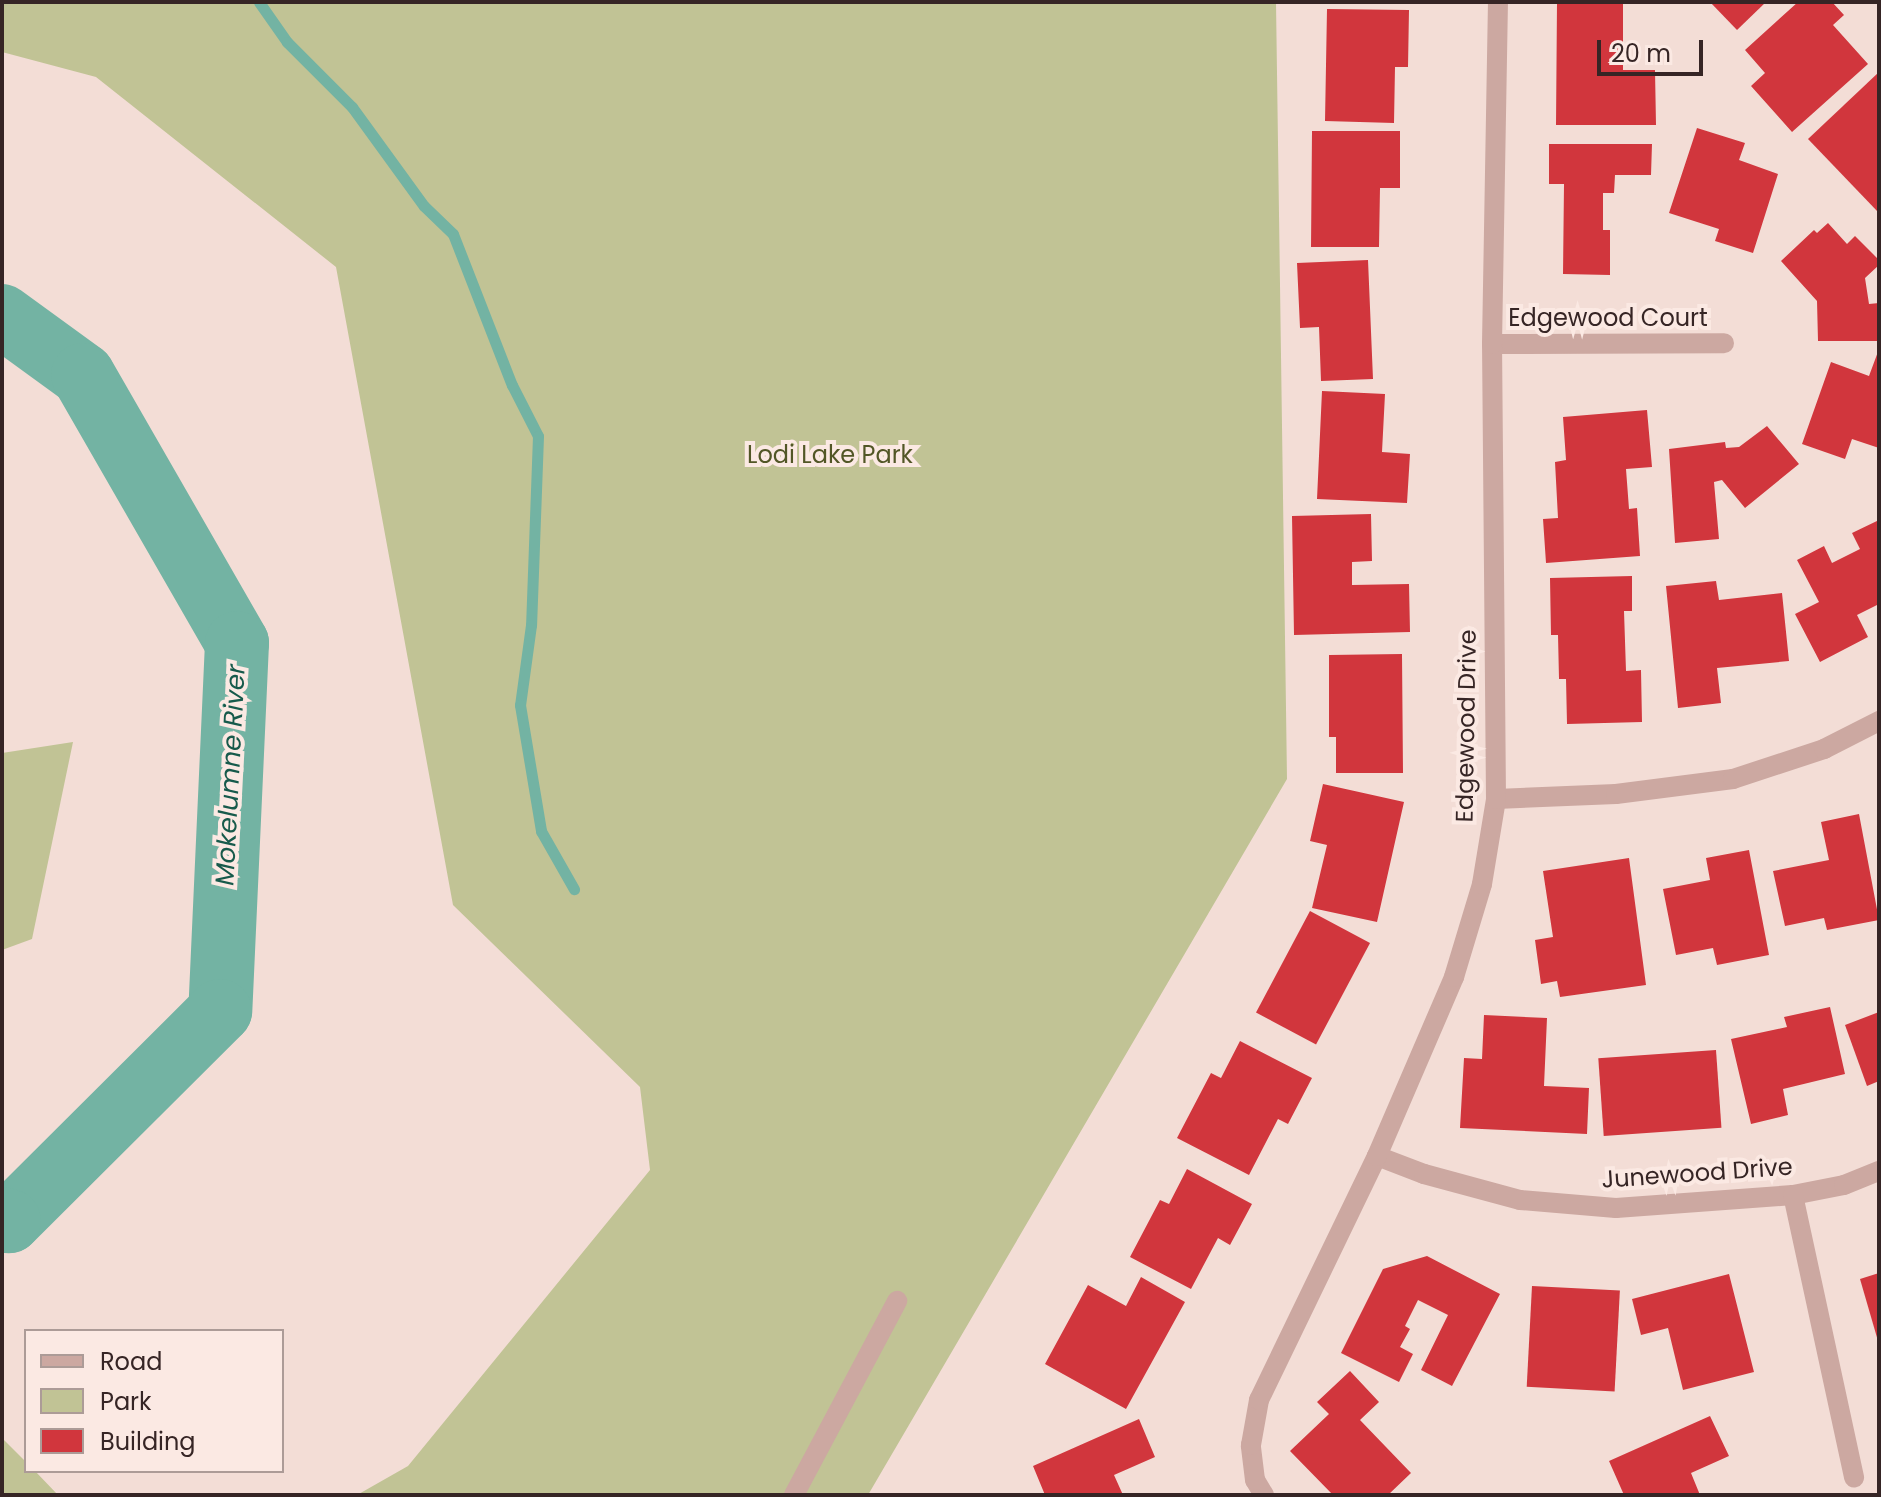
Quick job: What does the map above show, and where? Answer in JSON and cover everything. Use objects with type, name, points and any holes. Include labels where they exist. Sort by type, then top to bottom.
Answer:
[{"type":"street","name":"Edgewood Drive","points":[[1264,1495],[1255,1480],[1251,1445],[1259,1400],[1377,1156],[1454,977],[1482,884],[1496,799],[1492,344],[1498,2]]},
{"type":"street","name":"Edgewood Court","points":[[1492,344],[1724,343]]},
{"type":"street","points":[[1496,799],[1616,794],[1733,779],[1824,749],[1879,721]]},
{"type":"street","name":"Junewood Drive","points":[[1377,1156],[1424,1174],[1520,1200],[1616,1208],[1793,1195],[1844,1185],[1879,1171]]},
{"type":"street","points":[[1793,1195],[1854,1478]]},
{"type":"street","points":[[794,1495],[897,1301]]},
{"type":"green space","name":"Lodi Lake Park","points":[[2,2],[1276,2],[1287,779],[868,1495],[357,1495],[408,1466],[650,1170],[640,1087],[453,905],[336,267],[96,77],[2,52]]},
{"type":"green space","points":[[73,742],[32,939],[2,950],[2,753]]},
{"type":"green space","points":[[2,1438],[24,1460],[24,1473],[37,1473],[58,1495],[2,1495]]},
{"type":"building","points":[[1557,2],[1623,2],[1623,70],[1655,70],[1656,125],[1556,125]]},
{"type":"building","points":[[1710,2],[1766,2],[1737,30]]},
{"type":"building","points":[[1798,2],[1832,2],[1844,15],[1833,25],[1868,64],[1792,132],[1751,86],[1765,73],[1745,50]]},
{"type":"building","points":[[1327,9],[1409,10],[1408,67],[1395,67],[1394,123],[1325,121]]},
{"type":"building","points":[[1879,72],[1879,210],[1878,212],[1808,139]]},
{"type":"building","points":[[1697,128],[1745,143],[1739,160],[1778,174],[1753,253],[1715,241],[1719,229],[1669,213]]},
{"type":"building","points":[[1312,131],[1400,131],[1400,188],[1380,188],[1379,247],[1311,247]]},
{"type":"building","points":[[1549,144],[1652,144],[1651,175],[1615,175],[1614,193],[1603,193],[1603,230],[1610,230],[1610,275],[1563,274],[1564,184],[1549,184]]},
{"type":"building","points":[[1828,223],[1847,244],[1855,236],[1879,260],[1879,265],[1865,278],[1869,304],[1879,303],[1879,341],[1818,341],[1817,301],[1781,261],[1814,230],[1817,233]]},
{"type":"building","points":[[1368,260],[1373,379],[1321,381],[1319,327],[1300,328],[1297,263]]},
{"type":"building","points":[[1879,349],[1879,448],[1852,439],[1845,459],[1802,444],[1831,362],[1869,376]]},
{"type":"building","points":[[1322,391],[1385,394],[1382,452],[1410,454],[1407,503],[1317,499]]},
{"type":"building","points":[[1647,410],[1652,467],[1626,469],[1629,509],[1637,508],[1640,556],[1546,563],[1543,519],[1558,518],[1555,462],[1566,460],[1563,417]]},
{"type":"building","points":[[1767,426],[1799,464],[1745,508],[1722,480],[1714,482],[1719,539],[1675,543],[1669,449],[1725,442],[1726,448],[1739,447]]},
{"type":"building","points":[[1371,514],[1372,561],[1352,562],[1352,585],[1409,584],[1410,632],[1294,635],[1292,516]]},
{"type":"building","points":[[1879,520],[1879,604],[1857,615],[1868,637],[1820,662],[1795,614],[1819,602],[1797,560],[1824,546],[1832,563],[1860,549],[1852,533]]},
{"type":"building","points":[[1632,576],[1632,611],[1624,611],[1626,671],[1641,670],[1642,722],[1567,724],[1566,679],[1559,679],[1558,635],[1551,635],[1550,578]]},
{"type":"building","points":[[1716,581],[1719,600],[1782,593],[1789,661],[1717,668],[1721,703],[1678,708],[1666,586]]},
{"type":"building","points":[[1402,654],[1403,773],[1336,773],[1336,737],[1329,737],[1329,655]]},
{"type":"building","points":[[1323,784],[1404,802],[1377,922],[1312,908],[1327,845],[1310,841]]},
{"type":"building","points":[[1859,814],[1879,920],[1827,930],[1824,918],[1785,926],[1773,871],[1829,860],[1821,822]]},
{"type":"building","points":[[1749,850],[1769,955],[1717,965],[1713,948],[1676,955],[1663,889],[1710,880],[1706,858]]},
{"type":"building","points":[[1629,858],[1646,985],[1560,997],[1557,981],[1541,984],[1535,940],[1553,937],[1543,871]]},
{"type":"building","points":[[1310,911],[1370,943],[1316,1044],[1256,1013]]},
{"type":"building","points":[[1830,1007],[1845,1074],[1783,1089],[1788,1115],[1751,1124],[1731,1039],[1787,1027],[1784,1017]]},
{"type":"building","points":[[1879,1012],[1879,1081],[1867,1086],[1845,1025]]},
{"type":"building","points":[[1484,1015],[1547,1018],[1544,1086],[1589,1088],[1587,1134],[1460,1128],[1464,1058],[1482,1059]]},
{"type":"building","points":[[1240,1041],[1312,1078],[1288,1124],[1278,1119],[1249,1175],[1177,1138],[1211,1073],[1221,1078]]},
{"type":"building","points":[[1716,1050],[1721,1128],[1604,1136],[1598,1058]]},
{"type":"building","points":[[1187,1169],[1252,1204],[1230,1245],[1218,1238],[1191,1289],[1130,1257],[1160,1200],[1169,1204]]},
{"type":"building","points":[[1427,1256],[1500,1294],[1452,1386],[1421,1370],[1448,1315],[1418,1300],[1405,1326],[1410,1329],[1400,1347],[1413,1354],[1399,1382],[1341,1353],[1383,1269]]},
{"type":"building","points":[[1879,1273],[1879,1341],[1878,1341],[1860,1279]]},
{"type":"building","points":[[1729,1274],[1754,1372],[1683,1390],[1668,1328],[1641,1335],[1632,1299]]},
{"type":"building","points":[[1141,1277],[1185,1302],[1126,1409],[1045,1364],[1088,1285],[1126,1306]]},
{"type":"building","points":[[1532,1286],[1620,1291],[1615,1391],[1527,1387]]},
{"type":"building","points":[[1350,1371],[1379,1402],[1360,1420],[1411,1473],[1388,1495],[1333,1495],[1290,1451],[1329,1414],[1317,1402]]},
{"type":"building","points":[[1710,1416],[1729,1456],[1691,1473],[1700,1495],[1624,1495],[1609,1461]]},
{"type":"building","points":[[1139,1419],[1155,1457],[1114,1475],[1123,1495],[1045,1495],[1033,1466]]},
{"type":"waterway","points":[[259,2],[287,42],[352,107],[424,206],[453,234],[512,385],[538,436],[531,625],[520,705],[541,831],[574,889]]},
{"type":"waterway","name":"Mokelumne River","points":[[2,316],[83,375],[237,643],[220,1011],[9,1221],[2,1219]]}]
